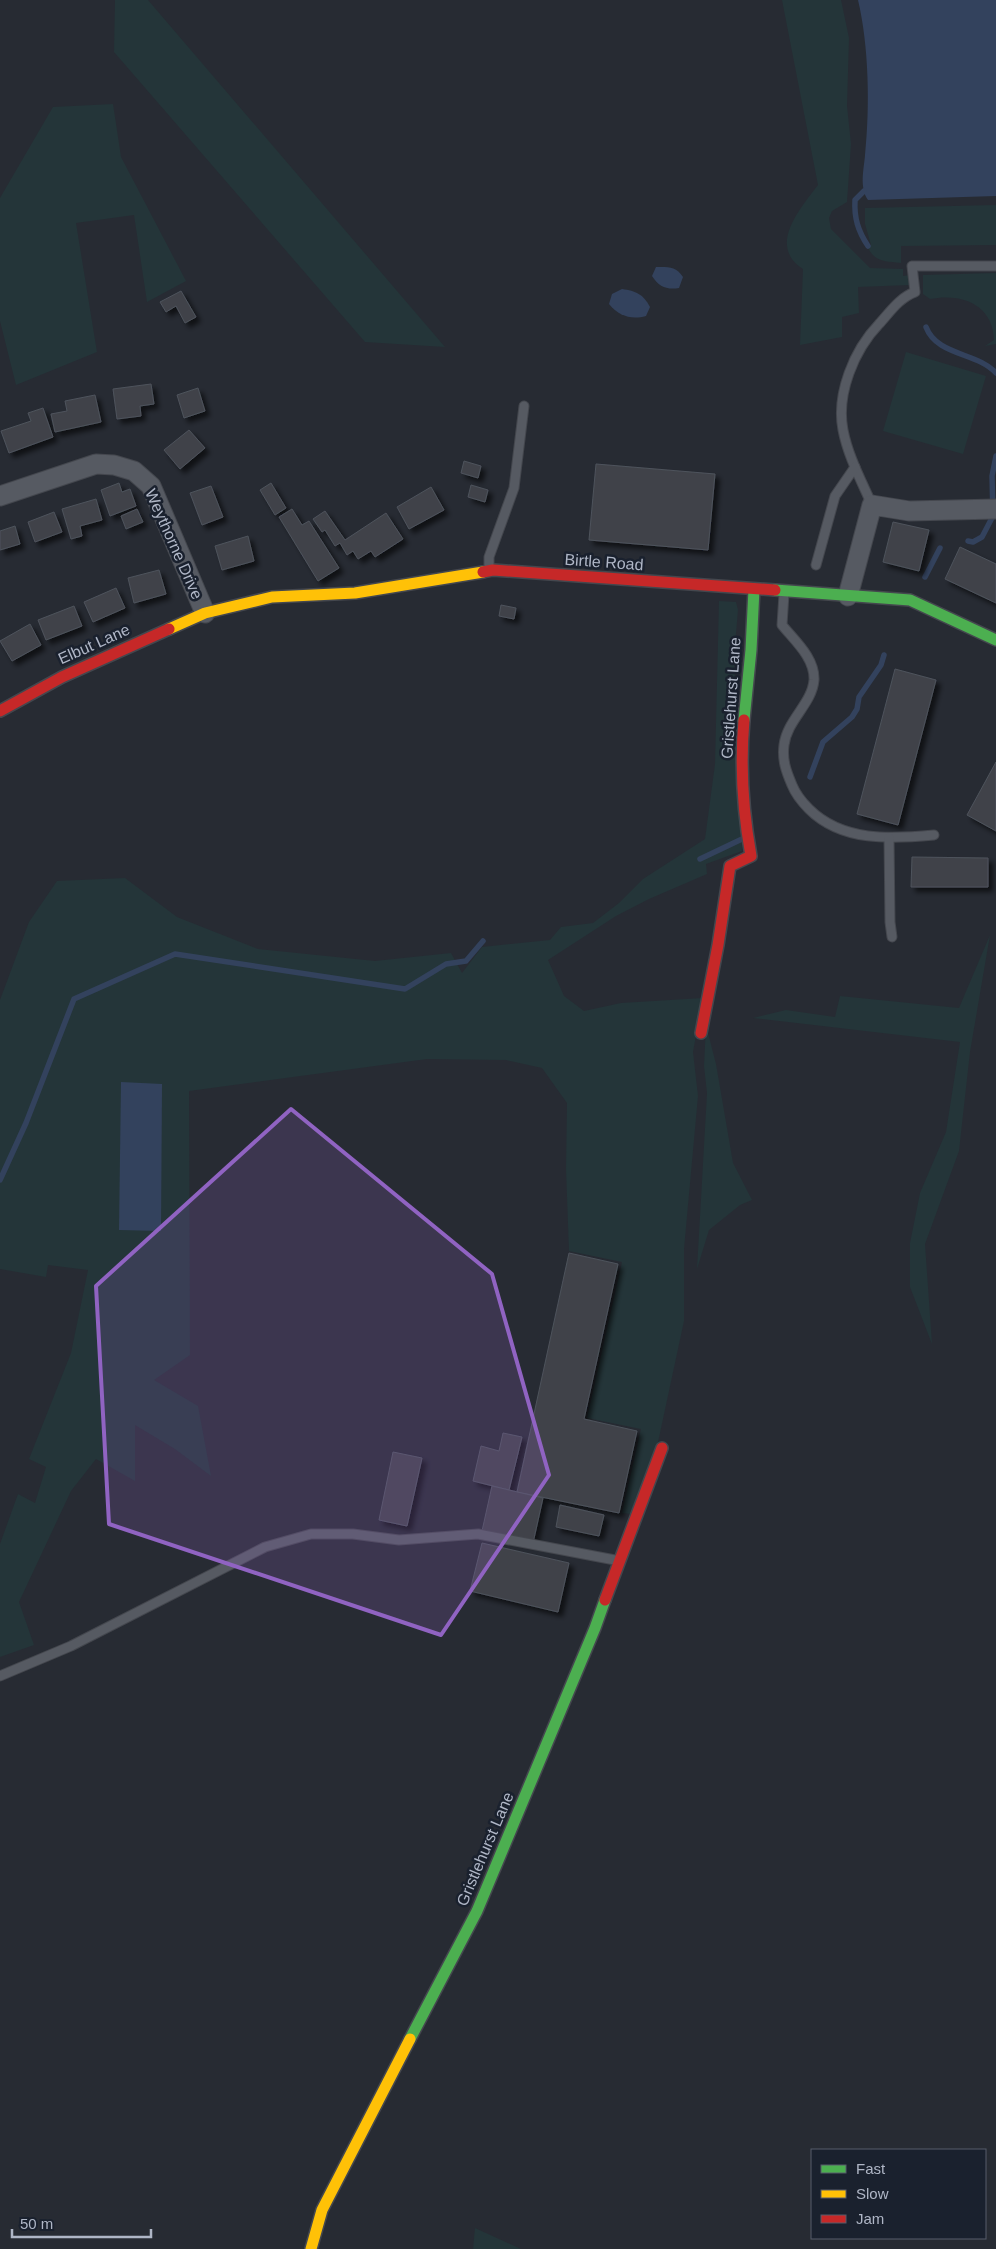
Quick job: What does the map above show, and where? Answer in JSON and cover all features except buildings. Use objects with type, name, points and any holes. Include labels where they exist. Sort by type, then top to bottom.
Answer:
[{"type":"street","name":"Weythorne Drive","points":[[0,496],[96,464],[114,464],[134,471],[151,486],[205,613]]},
{"type":"street","points":[[848,596],[872,505],[909,511],[988,509]]},
{"type":"street","name":"Birtle Road","points":[[205,613],[272,597],[355,594],[489,571],[910,600],[996,640]]},
{"type":"street","name":"Gristlehurst Lane","points":[[701,1033],[718,945],[730,866],[751,856],[746,829],[742,742],[751,650],[754,589]]},
{"type":"street","name":"Elbut Lane","points":[[0,711],[62,677],[205,613]]},
{"type":"street","name":"Gristlehurst Lane","points":[[311,2249],[322,2210],[477,1911],[595,1628],[618,1560],[628,1539],[662,1448]]},
{"type":"lane","points":[[872,505],[849,454],[842,428],[844,401],[850,370],[867,336],[904,296],[915,292],[912,266],[996,266]]},
{"type":"lane","points":[[489,571],[489,557],[514,488],[524,406]]},
{"type":"lane","points":[[816,565],[835,496],[855,467]]},
{"type":"lane","points":[[784,591],[782,625],[807,656],[812,668],[814,681],[810,694],[789,727],[784,743],[783,763],[795,795],[821,821],[840,830],[868,837],[889,838],[934,835]]},
{"type":"lane","points":[[889,838],[890,922],[892,937]]},
{"type":"lane","points":[[0,1676],[71,1646],[265,1547],[311,1534],[353,1534],[399,1540],[478,1534],[618,1560]]},
{"type":"highlighted area","points":[[291,1109],[492,1274],[549,1475],[441,1635],[109,1524],[96,1286]]},
{"type":"shaded area","points":[[115,0],[148,0],[445,347],[365,342],[114,52]]},
{"type":"shaded area","points":[[782,0],[841,0],[849,38],[847,106],[851,144],[847,202],[832,211],[829,218],[831,229],[870,268],[903,269],[903,276],[910,275],[910,285],[858,287],[859,313],[842,317],[842,337],[800,345],[803,269],[793,260],[788,250],[787,239],[790,227],[796,216],[818,185]]},
{"type":"shaded area","points":[[113,104],[121,157],[186,281],[147,302],[134,215],[76,223],[97,352],[16,385],[0,321],[0,198],[53,107]]},
{"type":"shaded area","points":[[996,205],[996,245],[901,246],[901,263],[878,259],[868,248],[871,245],[865,224],[865,208]]},
{"type":"shaded area","points":[[996,273],[996,344],[985,346],[994,340],[992,328],[988,318],[973,304],[953,298],[930,299],[923,294],[923,275]]},
{"type":"shaded area","points":[[906,352],[986,376],[963,454],[883,431]]},
{"type":"shaded area","points":[[719,601],[736,602],[738,610],[734,657],[742,851],[706,864],[707,874],[649,899],[616,916],[548,960],[564,996],[584,1011],[621,1003],[703,998],[693,1052],[698,1096],[684,1249],[684,1321],[657,1447],[631,1514],[622,1513],[641,1429],[587,1418],[622,1262],[569,1251],[566,1169],[567,1103],[542,1068],[506,1060],[427,1059],[189,1091],[190,1355],[154,1380],[198,1406],[211,1476],[175,1449],[135,1425],[135,1481],[96,1459],[71,1491],[19,1602],[34,1645],[0,1657],[0,1544],[18,1494],[35,1503],[46,1467],[29,1459],[71,1353],[88,1270],[48,1265],[46,1277],[0,1269],[0,1000],[29,922],[57,881],[125,878],[177,917],[258,949],[375,961],[451,953],[462,973],[482,947],[550,940],[561,927],[593,923],[619,903],[643,879],[705,839],[715,764]]},
{"type":"shaded area","points":[[990,935],[970,1052],[959,1151],[925,1244],[932,1344],[910,1287],[910,1243],[920,1193],[946,1132],[960,1042],[753,1018],[786,1010],[835,1017],[840,996],[959,1008]]},
{"type":"shaded area","points":[[706,1025],[716,1064],[733,1163],[752,1200],[740,1205],[709,1230],[697,1269],[707,1093],[704,1066]]},
{"type":"shaded area","points":[[475,2228],[521,2249],[473,2249]]},
{"type":"water","points":[[858,0],[996,0],[996,196],[868,200],[865,195],[863,178],[868,117],[868,77],[862,18]]},
{"type":"water","points":[[656,267],[668,267],[678,271],[683,277],[679,288],[671,289],[657,283],[652,276]]},
{"type":"water","points":[[622,289],[635,292],[645,299],[650,307],[646,316],[635,318],[626,316],[617,312],[609,304],[612,294]]},
{"type":"water","points":[[121,1082],[162,1084],[161,1231],[119,1230]]},
{"type":"waterway","points":[[864,191],[855,200],[855,213],[859,230],[868,246]]},
{"type":"waterway","points":[[926,327],[931,336],[948,349],[979,361],[996,373]]},
{"type":"waterway","points":[[968,541],[973,542],[982,537],[993,516],[992,476],[996,456]]},
{"type":"waterway","points":[[925,577],[940,548]]},
{"type":"waterway","points":[[810,777],[823,742],[852,717],[857,709],[859,697],[881,665],[884,655]]},
{"type":"waterway","points":[[700,859],[742,839]]},
{"type":"waterway","points":[[0,1180],[26,1123],[74,999],[175,954],[405,989],[446,964],[466,961],[483,941]]},
{"type":"traffic: fast","points":[[744,720],[751,650],[754,589]]},
{"type":"traffic: fast","points":[[775,590],[910,600],[996,640]]},
{"type":"traffic: fast","points":[[410,2039],[477,1911],[605,1600]]},
{"type":"traffic: slow","points":[[169,629],[205,613],[272,597],[355,593],[483,572]]},
{"type":"traffic: slow","points":[[311,2249],[322,2210],[410,2039]]},
{"type":"traffic: jam","points":[[483,572],[493,570],[775,590]]},
{"type":"traffic: jam","points":[[0,711],[62,677],[169,629]]},
{"type":"traffic: jam","points":[[701,1033],[718,945],[730,866],[751,856],[743,788],[744,720]]},
{"type":"traffic: jam","points":[[605,1600],[662,1448]]}]
